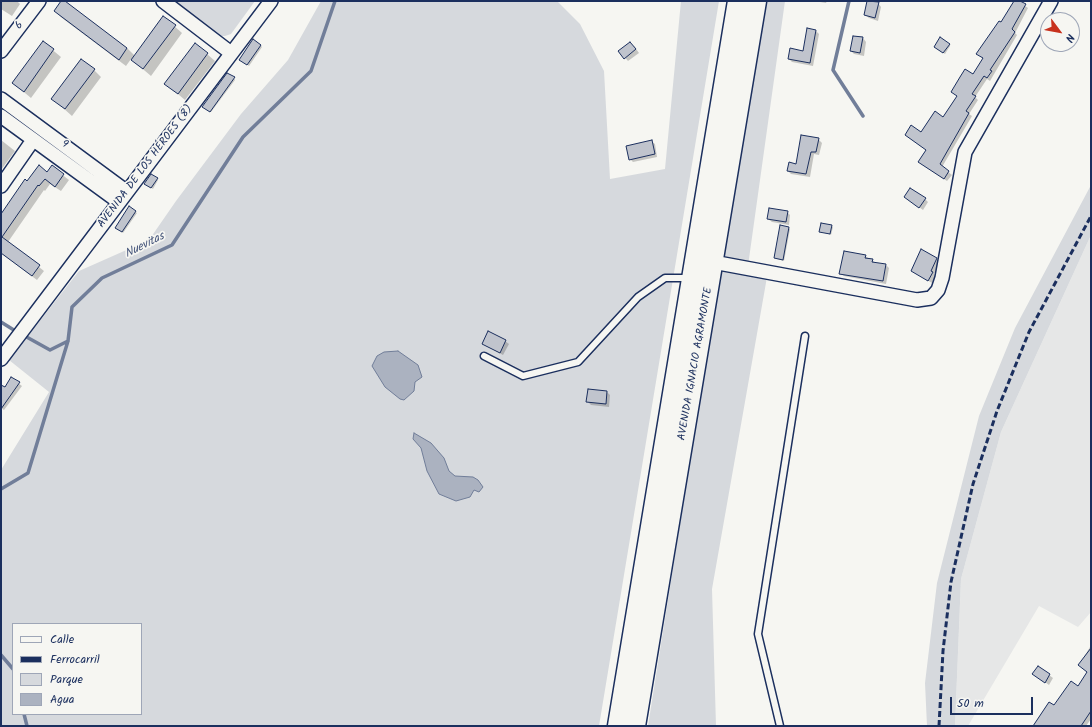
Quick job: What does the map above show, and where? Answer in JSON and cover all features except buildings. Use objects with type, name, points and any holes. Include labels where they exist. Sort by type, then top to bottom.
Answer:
[{"type":"main road","name":"AVENIDA IGNACIO AGRAMONTE","points":[[635,726],[704,275],[738,1]]},
{"type":"main road","name":"AVENIDA IGNACIO AGRAMONTE","points":[[618,726],[756,1]]},
{"type":"street","name":"6","points":[[1,51],[39,1]]},
{"type":"street","points":[[163,1],[231,53]]},
{"type":"street","name":"AVENIDA DE LOS HÉROES (8)","points":[[1,359],[271,1]]},
{"type":"street","points":[[704,275],[917,300],[930,298],[938,290],[942,278],[965,152],[1051,1]]},
{"type":"street","name":"9","points":[[1,99],[123,197]]},
{"type":"street","name":"9","points":[[1,116],[33,140],[123,197]]},
{"type":"street","points":[[1,186],[33,140]]},
{"type":"lane","points":[[484,356],[523,376],[578,362],[638,297],[664,278],[704,275]]},
{"type":"lane","points":[[780,726],[758,634],[805,336]]},
{"type":"shaded area","points":[[1091,235],[1091,612],[1078,627],[1039,606],[968,726],[955,726],[961,579],[1001,432]]},
{"type":"green space","points":[[173,1],[255,1],[231,34],[220,36]]},
{"type":"green space","points":[[321,1],[557,1],[580,24],[604,71],[610,179],[665,169],[681,1],[719,1],[599,726],[1,726],[1,470],[49,392],[9,360],[79,271],[149,240],[241,114],[288,60]]},
{"type":"green space","points":[[763,1],[785,1],[747,273],[767,277],[712,589],[716,726],[648,726]]},
{"type":"green space","points":[[1091,185],[1091,235],[1001,432],[961,579],[955,726],[927,726],[925,683],[937,583],[979,416],[1015,328]]},
{"type":"water","points":[[398,351],[418,365],[422,377],[415,382],[414,391],[404,400],[400,399],[385,387],[372,366],[377,356],[384,352]]},
{"type":"water","points":[[414,433],[431,443],[444,458],[449,471],[455,476],[473,477],[478,480],[483,487],[479,492],[474,490],[470,497],[456,501],[439,494],[427,471],[421,448],[413,439]]},
{"type":"waterway","name":"Nuevitas","points":[[1,489],[28,473],[68,341],[72,307],[102,278],[172,245],[243,137],[311,71],[335,1]]},
{"type":"waterway","points":[[849,1],[833,70],[863,116]]},
{"type":"waterway","points":[[1,322],[17,332]]},
{"type":"waterway","points":[[23,335],[50,350],[68,341]]},
{"type":"waterway","name":"Nuevitas","points":[[1,655],[12,668]]},
{"type":"waterway","name":"Nuevitas","points":[[24,715],[27,726]]},
{"type":"railway","points":[[939,726],[943,651],[951,582],[973,484],[997,411],[1029,332],[1091,216]]}]
